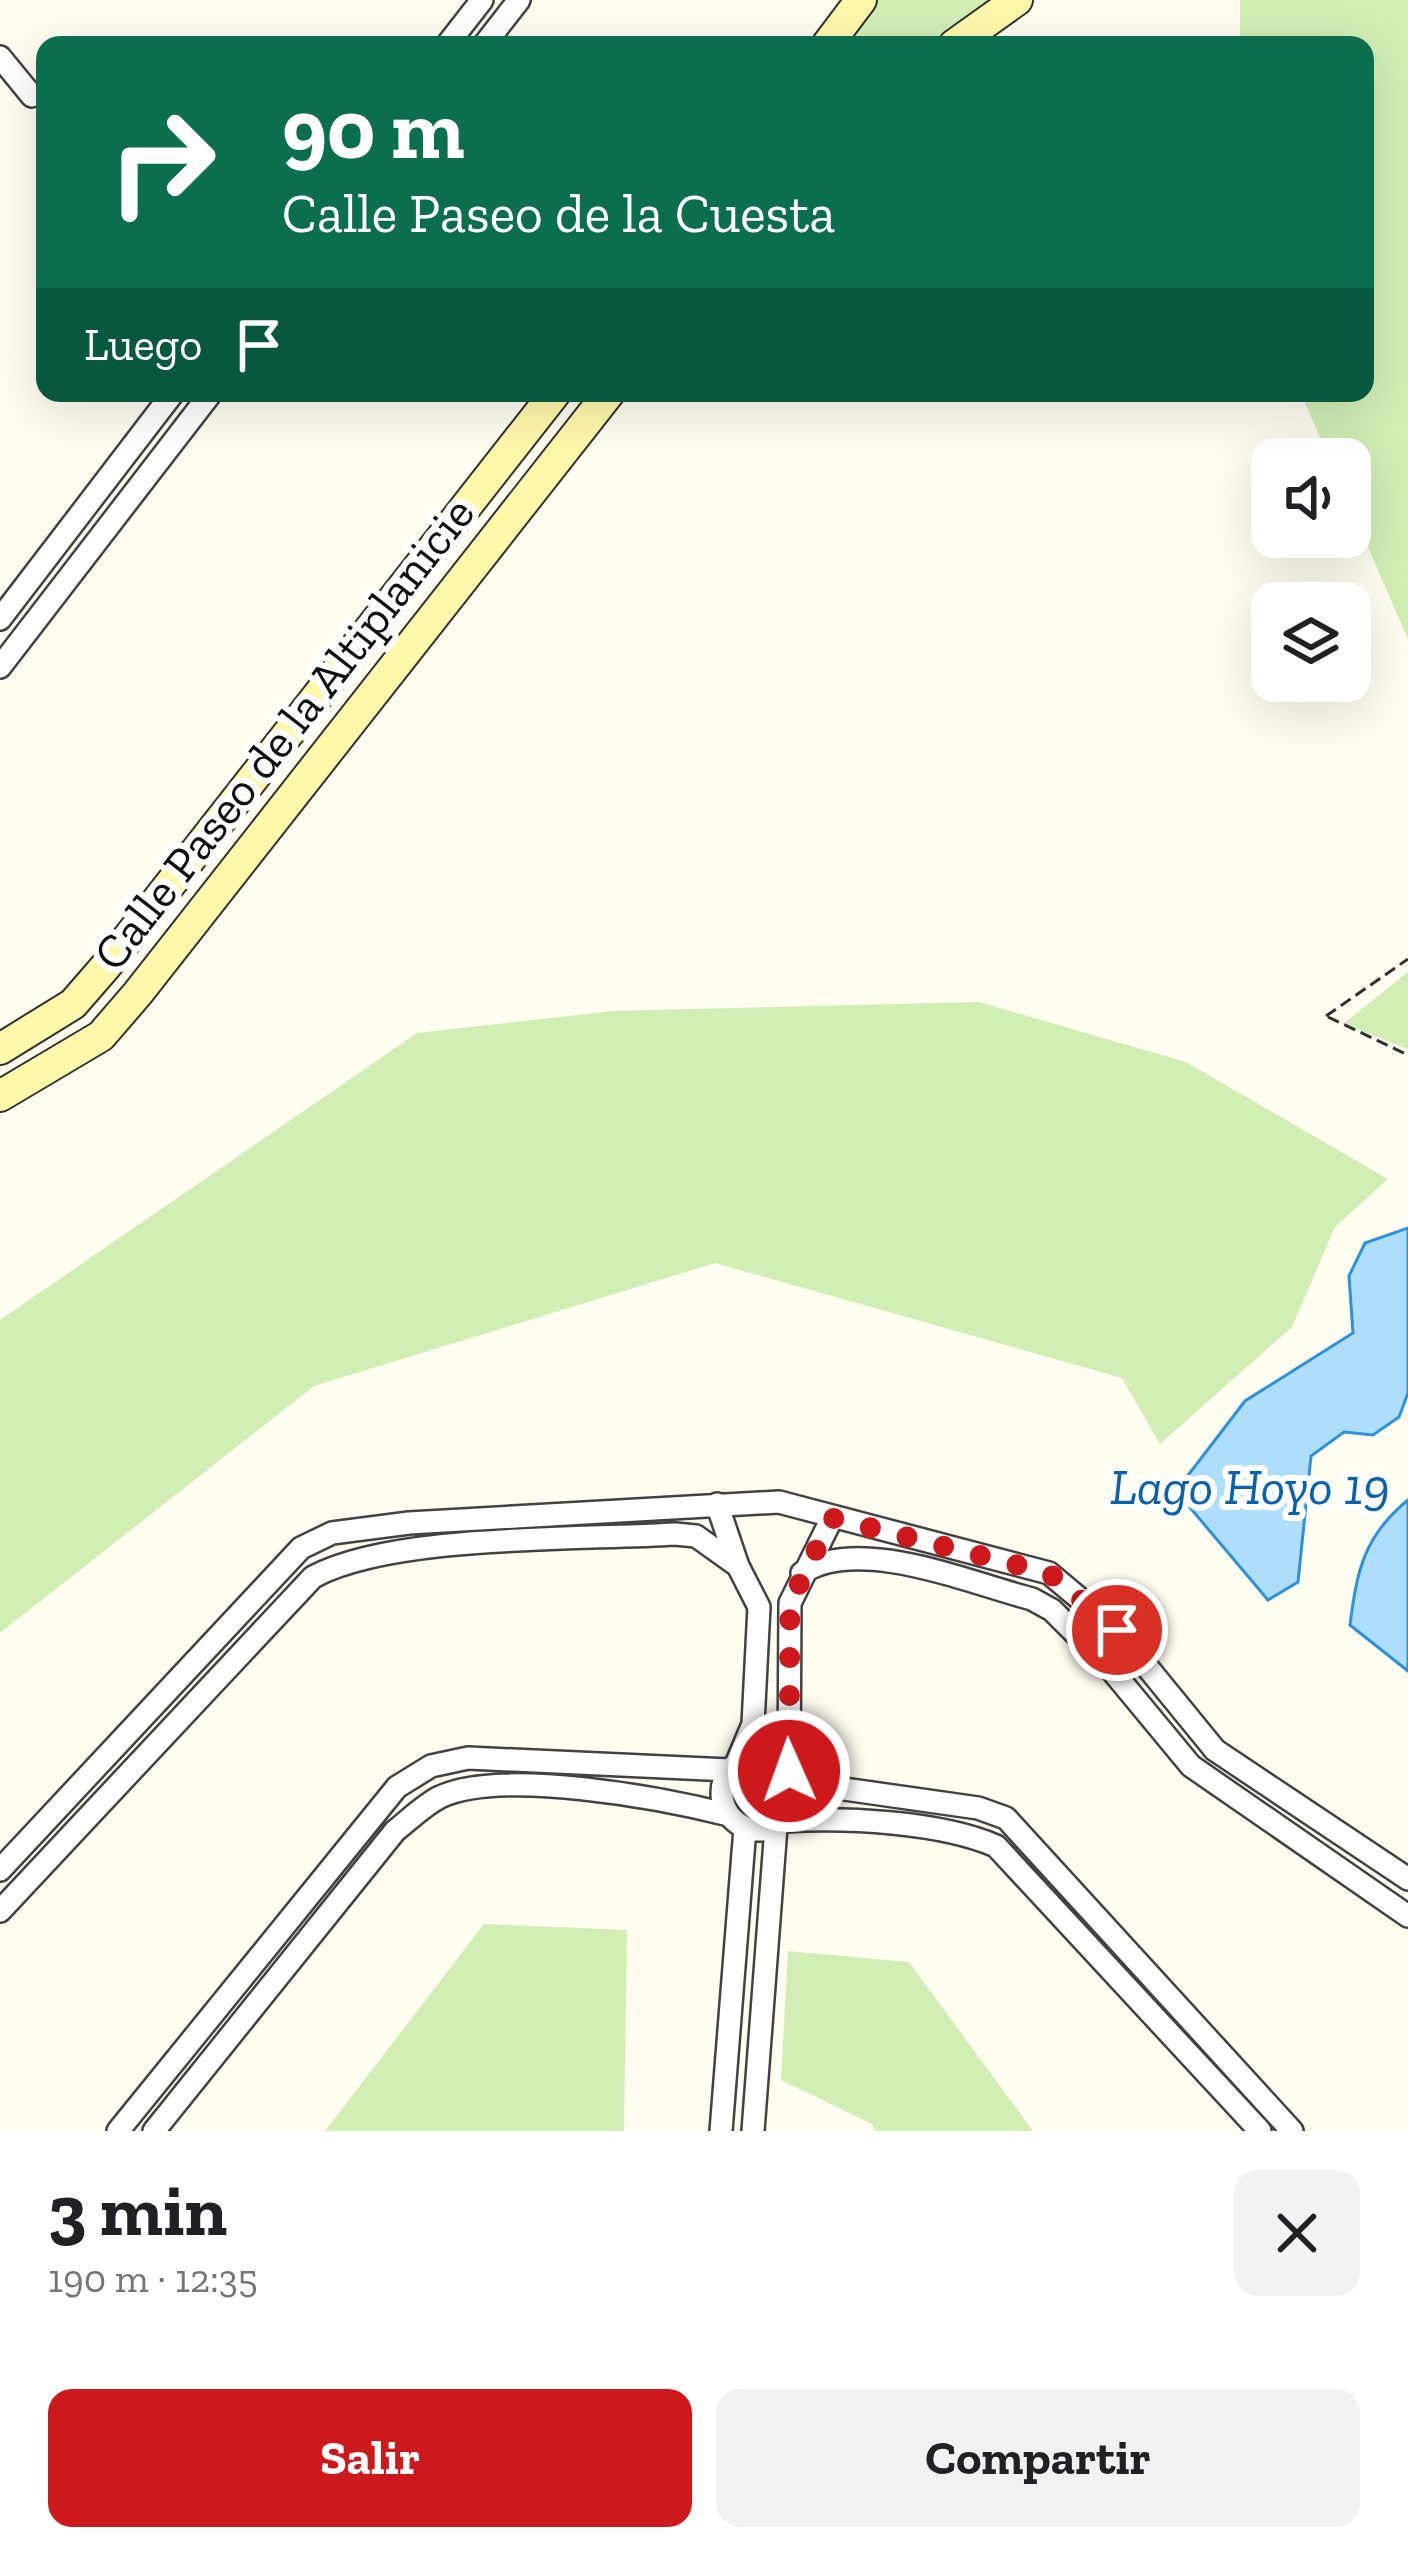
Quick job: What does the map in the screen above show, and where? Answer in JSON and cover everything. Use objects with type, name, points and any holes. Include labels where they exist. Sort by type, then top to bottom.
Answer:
[{"type":"street","points":[[454,36],[482,0]]},
{"type":"street","points":[[491,36],[519,0]]},
{"type":"street","points":[[833,36],[861,0]]},
{"type":"street","points":[[967,36],[1017,0]]},
{"type":"street","points":[[0,57],[32,96]]},
{"type":"street","points":[[0,619],[165,402]]},
{"type":"street","points":[[0,667],[204,402]]},
{"type":"street","name":"Calle Paseo de la Altiplanicie","points":[[0,1049],[73,1004],[106,966],[547,402]]},
{"type":"street","name":"Calle Paseo de la Altiplanicie","points":[[0,1096],[86,1046],[138,993],[601,402]]},
{"type":"street","points":[[413,574],[445,600]]},
{"type":"street","points":[[106,966],[138,993]]},
{"type":"street","points":[[0,1870],[272,1573],[301,1548],[332,1533],[409,1522],[779,1502],[1049,1573],[1117,1630],[1215,1750],[1408,1879]]},
{"type":"street","points":[[717,1504],[738,1566],[756,1594],[759,1680],[753,1724],[722,1795],[737,1822],[721,2131]]},
{"type":"street","points":[[753,2131],[781,1824],[796,1802],[787,1682],[792,1594],[832,1518]]},
{"type":"street","points":[[0,1911],[313,1577],[344,1560],[413,1550],[675,1534],[696,1536],[738,1566]]},
{"type":"street","points":[[802,1573],[838,1557],[870,1557],[1032,1599],[1052,1610],[1191,1766],[1408,1916]]},
{"type":"street","points":[[272,1573],[295,1596]]},
{"type":"street","points":[[756,1594],[792,1594]]},
{"type":"street","points":[[1126,1688],[1150,1670]]},
{"type":"street","points":[[118,2131],[398,1787],[431,1766],[508,1756],[733,1766],[763,1756],[792,1776],[978,1808],[1006,1819],[1292,2131]]},
{"type":"street","points":[[154,2131],[395,1832],[438,1798],[472,1787],[582,1789],[737,1822],[781,1824],[820,1818],[971,1836],[996,1846],[1260,2131]]},
{"type":"street","points":[[318,1886],[337,1903]]},
{"type":"street","points":[[1219,2086],[1238,2068]]},
{"type":"path","points":[[1408,959],[1326,1016],[1408,1054]]},
{"type":"green space","points":[[875,0],[998,0],[948,36],[847,36]]},
{"type":"green space","points":[[1240,0],[1408,0],[1408,639],[1371,554],[1371,438],[1320,438],[1305,402],[1374,402],[1374,36],[1240,36]]},
{"type":"green space","points":[[1408,972],[1408,1049],[1343,1024]]},
{"type":"green space","points":[[979,1002],[1186,1062],[1388,1179],[1335,1227],[1292,1327],[1160,1444],[1122,1378],[715,1263],[314,1386],[0,1633],[0,1320],[417,1033],[613,1011]]},
{"type":"green space","points":[[484,1924],[627,1930],[624,2131],[325,2131]]},
{"type":"green space","points":[[788,1951],[909,1962],[1033,2131],[875,2131],[872,2124],[781,2080]]},
{"type":"water","name":"Lago Hoyo 19","points":[[1408,1228],[1408,1393],[1399,1417],[1373,1435],[1344,1432],[1311,1456],[1298,1582],[1268,1600],[1176,1491],[1245,1401],[1353,1333],[1349,1276],[1365,1243]]},
{"type":"water","name":"Lago Hoyo 19","points":[[1408,1500],[1408,1671],[1350,1625],[1365,1555],[1381,1527]]},
{"type":"route","points":[[789,1771],[790,1603],[832,1518],[1049,1573],[1063,1580],[1117,1630]]}]
